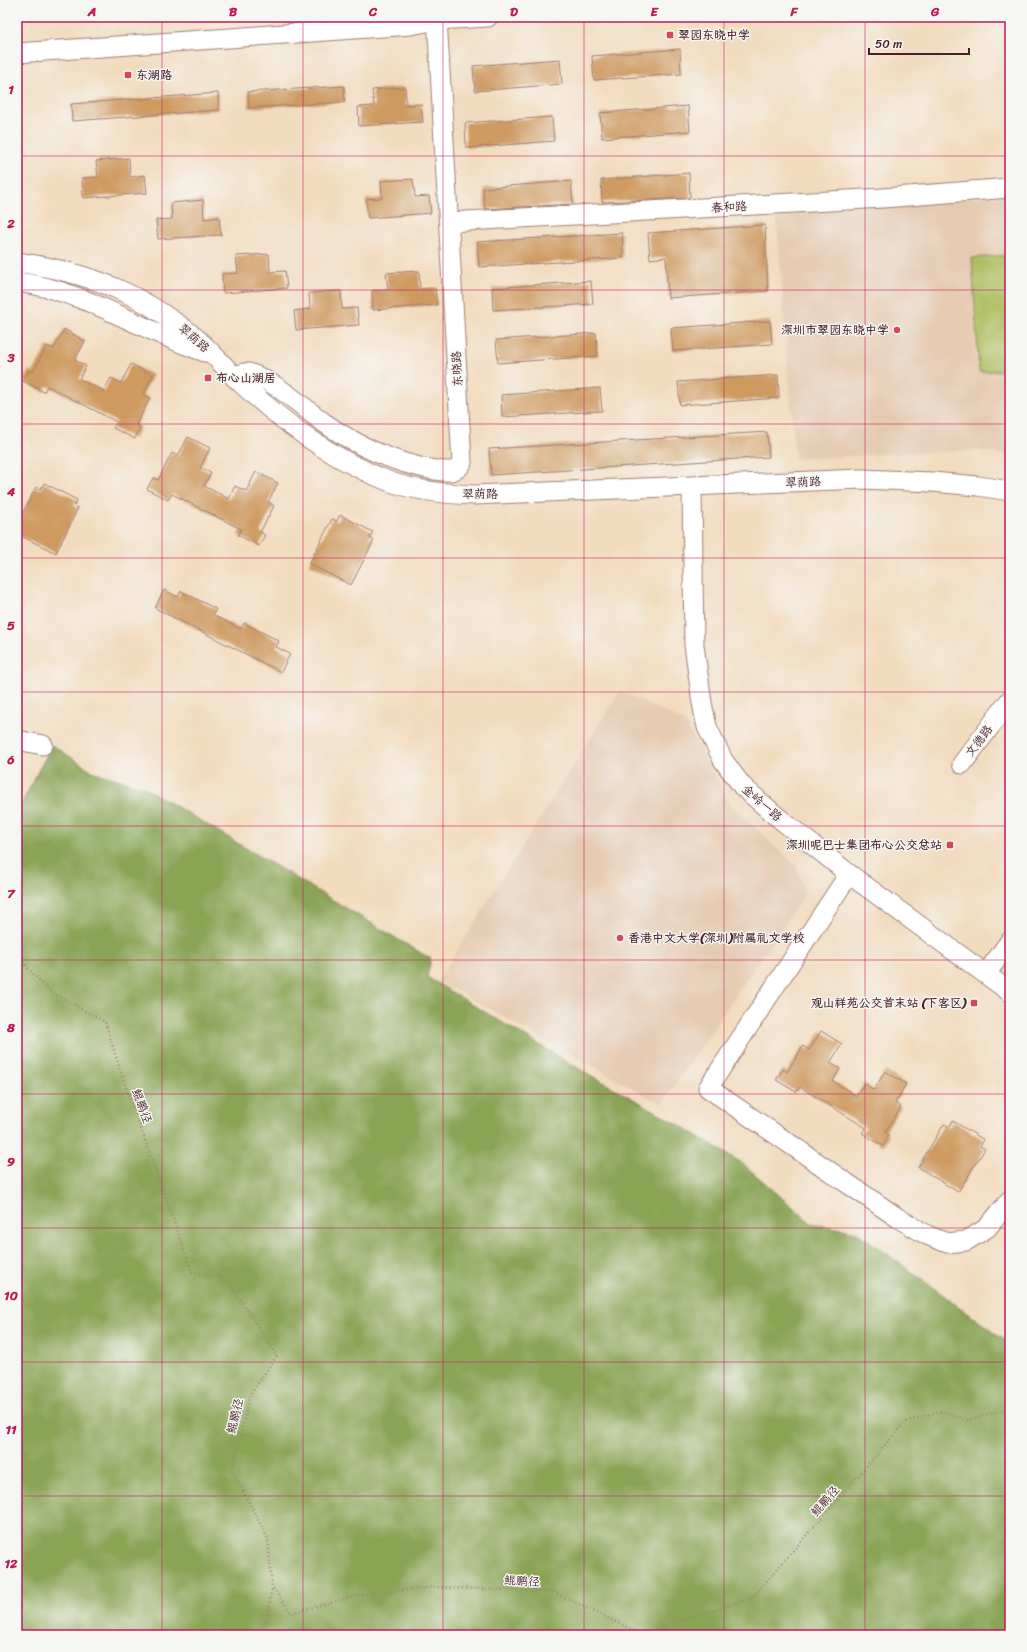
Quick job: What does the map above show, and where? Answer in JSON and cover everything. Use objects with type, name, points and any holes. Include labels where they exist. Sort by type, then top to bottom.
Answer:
[{"type":"street","points":[[17,53],[412,25],[437,18],[488,17]]},
{"type":"street","name":"东晓路","points":[[235,378],[241,373],[248,373],[258,377],[287,395],[325,423],[348,437],[394,460],[423,468],[447,472],[454,471],[459,468],[463,460],[437,18]]},
{"type":"street","name":"春和路","points":[[449,222],[883,198],[1010,188]]},
{"type":"street","name":"翠荫路","points":[[17,262],[75,275],[122,291],[180,326],[212,354],[235,378],[264,404],[310,441],[362,469],[389,481],[411,487],[456,494],[475,495],[862,479],[932,482],[978,486],[1010,491]]},
{"type":"street","points":[[17,282],[76,296],[181,344],[212,354]]},
{"type":"street","name":"金岭一路","points":[[692,486],[694,645],[707,727],[722,760],[742,786],[849,874],[949,949],[1010,992]]},
{"type":"street","name":"文德路","points":[[962,764],[1010,700]]},
{"type":"street","points":[[17,740],[43,745]]},
{"type":"street","points":[[849,874],[708,1088],[898,1218],[927,1235],[940,1240],[947,1242],[966,1241],[987,1228],[1010,1200]]},
{"type":"street","points":[[986,974],[1010,941]]},
{"type":"path","name":"鲲鹏径","points":[[17,956],[48,990],[105,1022],[121,1072],[192,1272],[227,1279],[276,1356],[250,1394],[232,1470],[268,1539],[272,1587],[291,1613],[359,1595],[434,1587],[554,1592],[642,1635]]},
{"type":"path","name":"鲲鹏径","points":[[660,1635],[666,1625],[752,1598],[906,1422],[940,1411],[967,1420],[1010,1408]]},
{"type":"path","points":[[257,1635],[268,1620],[272,1587]]},
{"type":"shaded area","name":"深圳市翠园东晓中学","points":[[1010,195],[1010,456],[976,450],[795,459],[776,210]]},
{"type":"shaded area","name":"香港中文大学(深圳)附属礼文学校","points":[[620,691],[685,722],[730,804],[797,867],[805,894],[662,1104],[438,981]]},
{"type":"green space","points":[[1010,255],[1010,370],[979,372],[972,258]]},
{"type":"green space","points":[[52,745],[94,772],[144,787],[431,959],[427,977],[574,1066],[673,1121],[742,1163],[811,1223],[857,1232],[1010,1344],[1010,1635],[17,1635],[17,812]]},
{"type":"building","points":[[680,49],[681,74],[594,80],[592,56]]},
{"type":"building","points":[[560,59],[562,84],[475,91],[473,66]]},
{"type":"building","points":[[344,86],[345,102],[249,108],[248,92]]},
{"type":"building","points":[[405,87],[406,105],[421,104],[423,122],[359,126],[358,107],[374,106],[372,90]]},
{"type":"building","points":[[218,93],[219,110],[72,121],[71,104]]},
{"type":"building","points":[[688,106],[690,131],[602,138],[600,113]]},
{"type":"building","points":[[552,117],[554,141],[466,148],[465,123]]},
{"type":"building","points":[[129,158],[130,177],[145,175],[147,193],[83,198],[82,178],[98,177],[96,161]]},
{"type":"building","points":[[689,173],[690,198],[602,202],[601,180]]},
{"type":"building","points":[[413,179],[415,197],[429,196],[431,213],[368,218],[366,199],[382,198],[381,181]]},
{"type":"building","points":[[571,181],[573,204],[485,209],[483,188]]},
{"type":"building","points":[[203,200],[204,219],[219,217],[221,235],[158,239],[156,220],[172,219],[171,203]]},
{"type":"building","points":[[765,225],[768,291],[668,298],[666,257],[650,259],[648,233]]},
{"type":"building","points":[[622,233],[623,258],[479,267],[477,242]]},
{"type":"building","points":[[269,254],[270,272],[285,271],[287,288],[223,293],[222,274],[238,273],[236,256]]},
{"type":"building","points":[[419,271],[420,289],[435,288],[437,305],[373,310],[372,291],[388,290],[386,273]]},
{"type":"building","points":[[591,281],[593,304],[493,310],[492,288]]},
{"type":"building","points":[[341,291],[342,309],[357,308],[359,325],[296,330],[294,311],[310,309],[309,293]]},
{"type":"building","points":[[770,321],[772,344],[673,351],[671,328]]},
{"type":"building","points":[[64,329],[85,341],[75,360],[86,366],[79,379],[104,391],[111,378],[121,383],[131,364],[153,375],[143,395],[150,398],[136,425],[140,427],[135,439],[113,428],[117,422],[47,386],[44,392],[23,381],[29,370],[33,372],[47,346],[54,349]]},
{"type":"building","points":[[596,333],[598,356],[498,363],[496,340]]},
{"type":"building","points":[[778,375],[779,398],[680,405],[678,382]]},
{"type":"building","points":[[600,388],[602,411],[502,417],[501,395]]},
{"type":"building","points":[[767,432],[769,457],[491,475],[489,449]]},
{"type":"building","points":[[188,437],[210,448],[200,468],[211,473],[204,486],[229,499],[235,486],[246,491],[256,472],[278,483],[268,502],[274,506],[260,532],[265,535],[259,546],[238,535],[241,529],[172,494],[168,500],[147,489],[153,478],[158,480],[172,453],[178,456]]},
{"type":"building","points":[[44,483],[77,500],[74,506],[78,508],[56,553],[17,534],[17,524],[36,487],[41,489]]},
{"type":"building","points":[[340,515],[373,532],[369,538],[374,540],[351,585],[309,564],[332,519],[337,521]]},
{"type":"building","points":[[164,590],[178,597],[181,591],[216,609],[213,615],[241,629],[244,623],[279,641],[276,647],[290,654],[281,672],[155,608]]},
{"type":"building","points":[[821,1031],[842,1044],[830,1063],[840,1069],[833,1081],[856,1096],[864,1083],[874,1090],[885,1071],[906,1084],[895,1103],[901,1107],[885,1132],[889,1135],[883,1146],[862,1133],[866,1128],[800,1087],[796,1092],[776,1080],[783,1069],[787,1072],[803,1046],[809,1050]]},
{"type":"building","points":[[953,1121],[984,1140],[980,1146],[985,1149],[958,1192],[918,1167],[944,1124],[949,1127]]},
{"type":"place","name":"翠园东晓中学","points":[[670,35]]},
{"type":"place","name":"东湖路","points":[[128,75]]},
{"type":"place","name":"深圳市翠园东晓中学","points":[[897,330]]},
{"type":"place","name":"布心山湖居","points":[[208,378]]},
{"type":"place","name":"深圳呢巴士集团布心公交总站","points":[[950,845]]},
{"type":"place","name":"香港中文大学(深圳)附属礼文学校","points":[[620,938]]},
{"type":"place","name":"观山祥苑公交首末站 (下客区)","points":[[974,1003]]}]
